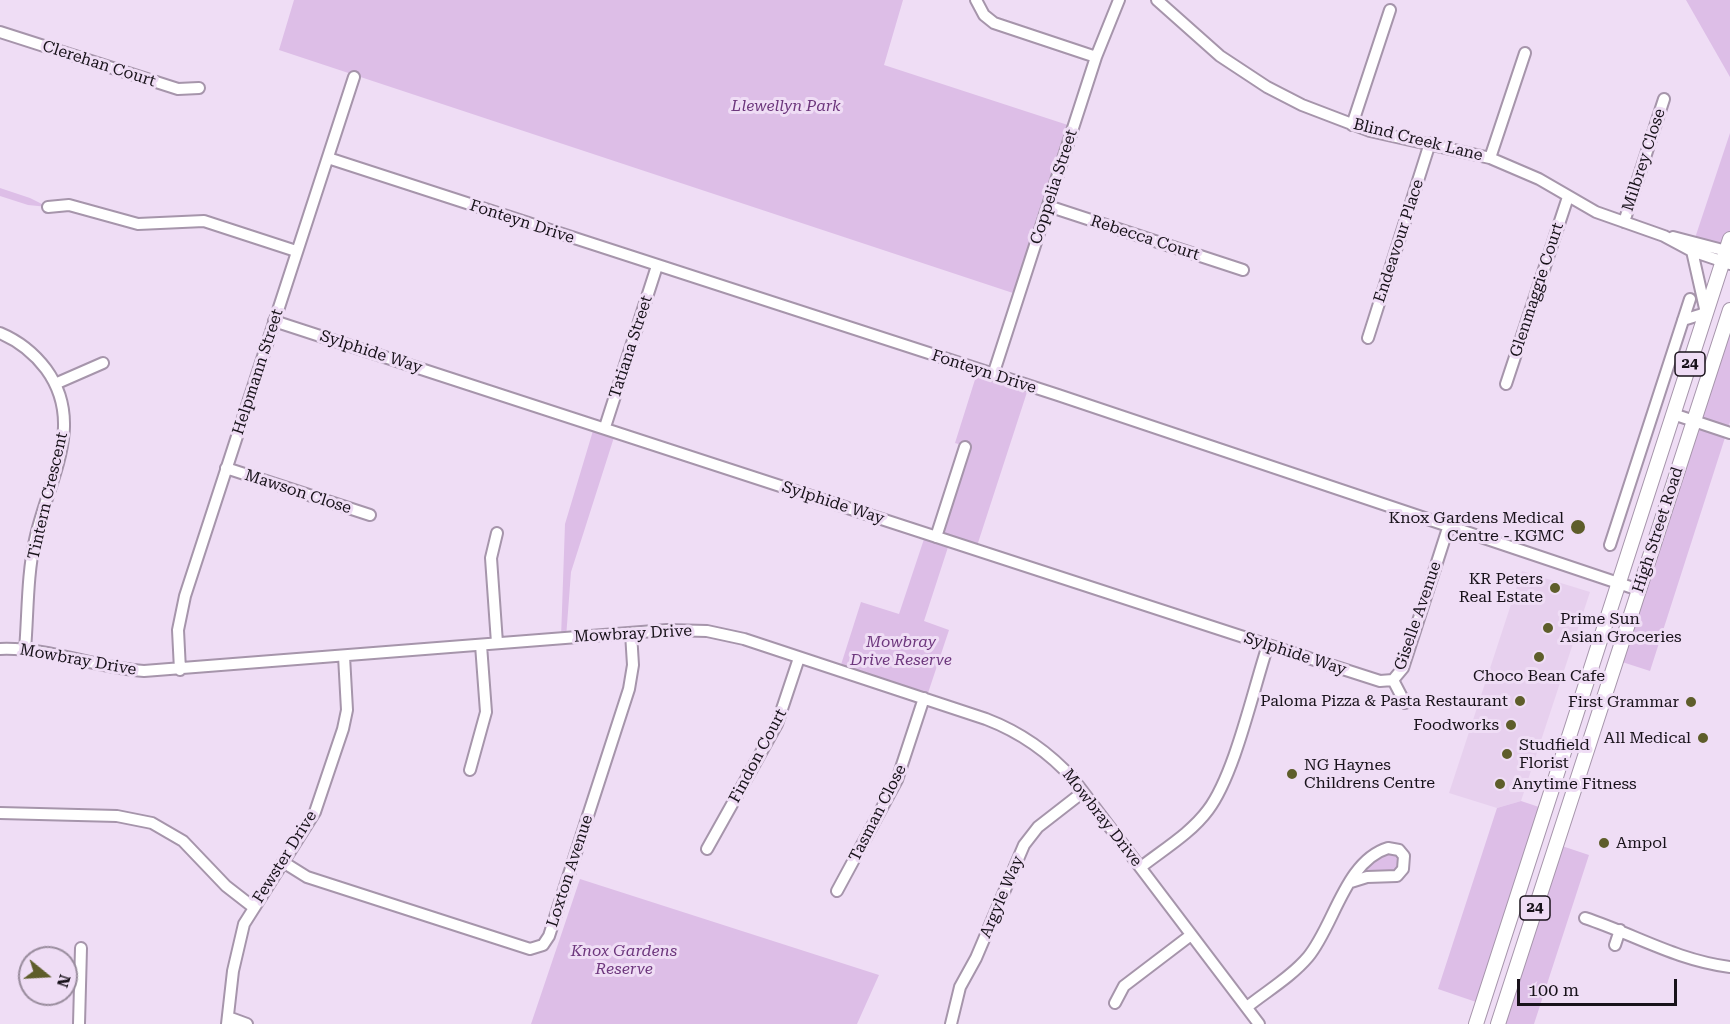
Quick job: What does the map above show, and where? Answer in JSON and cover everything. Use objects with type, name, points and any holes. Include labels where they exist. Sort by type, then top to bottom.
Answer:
[{"type":"main road","name":"High Street Road","points":[[1476,1024],[1706,313],[1728,253]]},
{"type":"main road","name":"High Street Road","points":[[1498,1024],[1730,310]]},
{"type":"main road","points":[[1542,817],[1573,792]]},
{"type":"street","points":[[976,0],[984,15],[994,23],[1096,57]]},
{"type":"street","name":"Coppelia Street","points":[[993,375],[1096,57],[1119,0]]},
{"type":"street","name":"Blind Creek Lane","points":[[1157,0],[1200,39],[1243,72],[1302,105],[1352,125],[1490,158],[1517,168],[1596,212],[1664,236],[1692,251],[1728,253]]},
{"type":"street","points":[[1352,125],[1390,10]]},
{"type":"street","name":"Clerehan Court","points":[[0,32],[177,89],[199,88]]},
{"type":"street","points":[[1490,158],[1525,53]]},
{"type":"street","name":"Helpmann Street","points":[[180,670],[178,630],[181,609],[354,76]]},
{"type":"street","name":"Milbrey Close","points":[[1624,222],[1664,99]]},
{"type":"street","name":"Endeavour Place","points":[[1368,338],[1430,143]]},
{"type":"street","name":"Fonteyn Drive","points":[[328,158],[1449,525],[1639,590]]},
{"type":"street","name":"Glenmaggie Court","points":[[1506,384],[1568,197]]},
{"type":"street","points":[[48,207],[69,205],[128,223],[204,221],[296,251]]},
{"type":"street","name":"Rebecca Court","points":[[1048,206],[1243,270]]},
{"type":"street","name":"Blind Creek Lane","points":[[1664,236],[1694,240],[1728,253]]},
{"type":"street","points":[[1683,320],[1706,313],[1692,251]]},
{"type":"street","name":"Tatiana Street","points":[[604,428],[657,266]]},
{"type":"street","points":[[1610,545],[1690,299]]},
{"type":"street","name":"Sylphide Way","points":[[274,321],[1380,681],[1393,680]]},
{"type":"street","name":"Tintern Crescent","points":[[0,333],[30,351],[56,384],[64,413],[65,436],[33,549],[25,650]]},
{"type":"street","points":[[56,384],[103,363]]},
{"type":"street","points":[[1673,414],[1730,433]]},
{"type":"street","points":[[936,537],[965,447]]},
{"type":"street","name":"Mawson Close","points":[[226,468],[370,515]]},
{"type":"street","name":"High Street Road","points":[[1620,514],[1633,537]]},
{"type":"street","name":"Giselle Avenue","points":[[1405,703],[1393,680],[1403,668],[1449,525]]},
{"type":"street","points":[[497,533],[490,558],[497,643]]},
{"type":"street","name":"Mowbray Drive","points":[[0,650],[51,652],[121,669],[180,670],[631,633],[686,630],[716,633],[924,698],[1013,730],[1057,762],[1083,792],[1259,1024]]},
{"type":"street","name":"Loxton Avenue","points":[[283,862],[307,877],[519,945],[535,950],[543,945],[549,936],[629,689],[633,665],[631,633]]},
{"type":"street","points":[[470,770],[486,712],[481,645]]},
{"type":"street","points":[[1142,867],[1190,829],[1214,801],[1225,779],[1268,645]]},
{"type":"street","name":"Fewster Drive","points":[[227,1021],[236,954],[244,924],[315,812],[343,729],[347,710],[344,656]]},
{"type":"street","name":"Findon Court","points":[[707,849],[777,724],[799,658]]},
{"type":"street","name":"Tasman Close","points":[[837,891],[897,780],[924,698]]},
{"type":"street","name":"Argyle Way","points":[[951,1024],[960,987],[976,958],[1024,845],[1038,826],[1083,792]]},
{"type":"street","points":[[0,813],[117,816],[152,823],[183,840],[226,886],[253,907]]},
{"type":"street","points":[[1247,1007],[1307,958],[1351,882],[1362,864],[1382,850],[1396,849],[1404,856],[1403,869],[1397,876],[1367,877],[1351,882]]},
{"type":"street","points":[[1585,918],[1620,930],[1679,957],[1730,967]]},
{"type":"street","points":[[1615,945],[1620,930]]},
{"type":"street","points":[[1115,1003],[1124,986],[1191,935]]},
{"type":"street","points":[[79,1024],[81,948]]},
{"type":"street","points":[[227,1021],[247,1024]]},
{"type":"shaded area","points":[[1522,571],[1590,592],[1521,801],[1497,808],[1449,793]]},
{"type":"green space","name":"Llewellyn Park","points":[[294,0],[903,0],[884,65],[1074,127],[1019,295],[279,50]]},
{"type":"green space","points":[[1686,0],[1730,0],[1730,77]]},
{"type":"green space","points":[[1730,133],[1730,239],[1726,251],[1694,241]]},
{"type":"green space","points":[[0,188],[48,207],[28,205],[0,196]]},
{"type":"green space","points":[[1730,310],[1730,422],[1650,671],[1616,660]]},
{"type":"green space","name":"Mowbray Drive Reserve","points":[[978,370],[1029,386],[976,549],[950,541],[924,621],[949,630],[926,699],[839,671],[861,602],[899,614],[926,533],[936,536],[965,446],[955,443]]},
{"type":"green space","points":[[595,424],[616,431],[571,572],[566,638],[561,638],[565,524]]},
{"type":"green space","points":[[1521,801],[1545,809],[1482,1004],[1438,989],[1497,808]]},
{"type":"green space","points":[[1556,844],[1589,855],[1534,1024],[1498,1024]]},
{"type":"green space","points":[[1381,851],[1401,852],[1400,874],[1355,874]]},
{"type":"green space","name":"Knox Gardens Reserve","points":[[580,879],[879,975],[857,1024],[531,1024]]},
{"type":"place","name":"Knox Gardens Medical Centre - KGMC","points":[[1578,527]]},
{"type":"place","name":"KR Peters Real Estate","points":[[1555,588]]},
{"type":"place","name":"Prime Sun Asian Groceries","points":[[1548,628]]},
{"type":"place","name":"Choco Bean Cafe","points":[[1539,657]]},
{"type":"place","name":"Paloma Pizza & Pasta Restaurant","points":[[1520,701]]},
{"type":"place","name":"First Grammar","points":[[1691,702]]},
{"type":"place","name":"Foodworks","points":[[1511,725]]},
{"type":"place","name":"All Medical","points":[[1703,738]]},
{"type":"place","name":"Studfield Florist","points":[[1507,754]]},
{"type":"place","name":"NG Haynes Childrens Centre","points":[[1292,774]]},
{"type":"place","name":"Anytime Fitness","points":[[1500,784]]},
{"type":"place","name":"Ampol","points":[[1604,843]]}]
